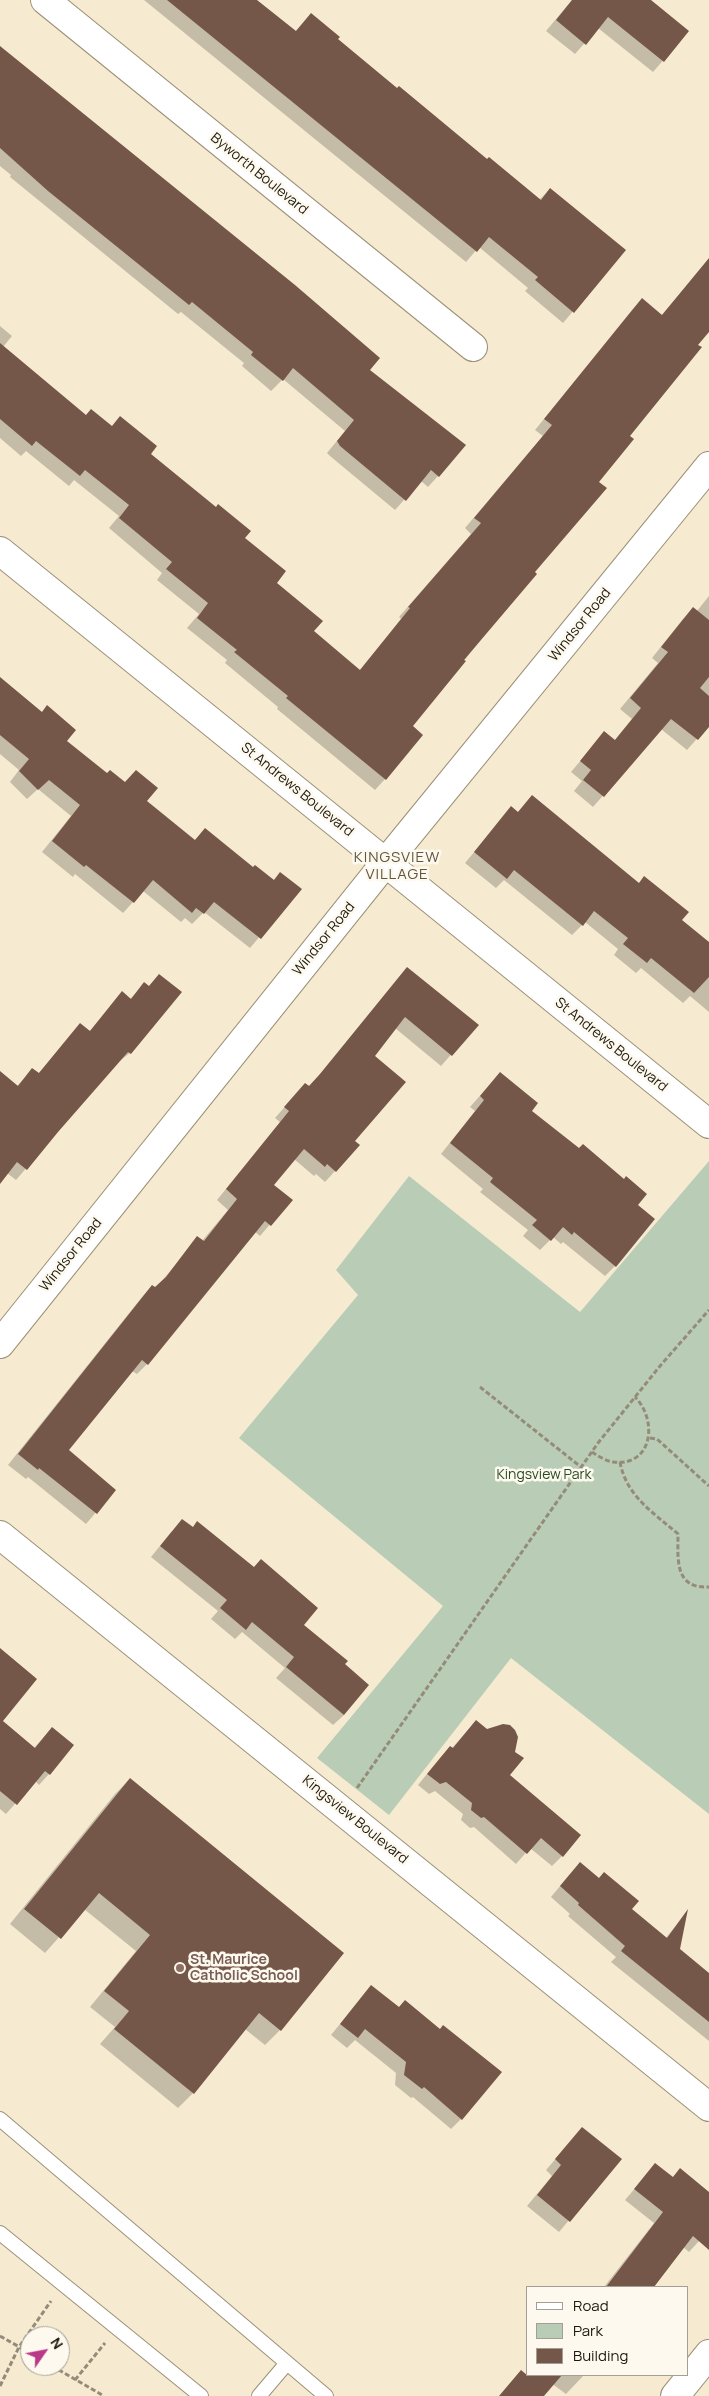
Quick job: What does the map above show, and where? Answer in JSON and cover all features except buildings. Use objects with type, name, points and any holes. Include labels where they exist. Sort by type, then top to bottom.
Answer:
[{"type":"street","name":"Byworth Boulevard","points":[[45,0],[473,348]]},
{"type":"street","name":"Windsor Road","points":[[0,1344],[386,862],[709,466]]},
{"type":"street","name":"St Andrews Boulevard","points":[[0,551],[709,1124]]},
{"type":"street","name":"Kingsview Boulevard","points":[[0,1535],[709,2107]]},
{"type":"street","points":[[675,2396],[709,2354]]},
{"type":"lane","points":[[0,2119],[326,2396]]},
{"type":"lane","points":[[0,2232],[201,2396]]},
{"type":"lane","points":[[259,2396],[287,2363]]},
{"type":"path","points":[[342,1809],[592,1452],[709,1310]]},
{"type":"path","points":[[480,1387],[581,1467]]},
{"type":"path","points":[[592,1452],[612,1462],[620,1462],[636,1457],[646,1445],[650,1438],[650,1428],[643,1406],[635,1398]]},
{"type":"path","points":[[650,1438],[657,1439],[709,1486]]},
{"type":"path","points":[[620,1462],[622,1474],[632,1494],[678,1534],[677,1560],[680,1573],[688,1582],[699,1587],[709,1587]]},
{"type":"path","points":[[0,2386],[19,2347],[63,2284]]},
{"type":"path","points":[[75,2380],[118,2328]]},
{"type":"path","points":[[0,2336],[19,2347]]},
{"type":"path","points":[[68,2376],[104,2396]]},
{"type":"green space","name":"Kingsview Park","points":[[709,1161],[709,1814],[511,1658],[389,1815],[317,1758],[443,1606],[239,1438],[358,1295],[336,1270],[409,1176],[580,1312]]},
{"type":"place","name":"St. Maurice Catholic School","points":[[180,1968]]},
{"type":"district","name":"KINGSVIEW VILLAGE","points":[[397,866]]}]
